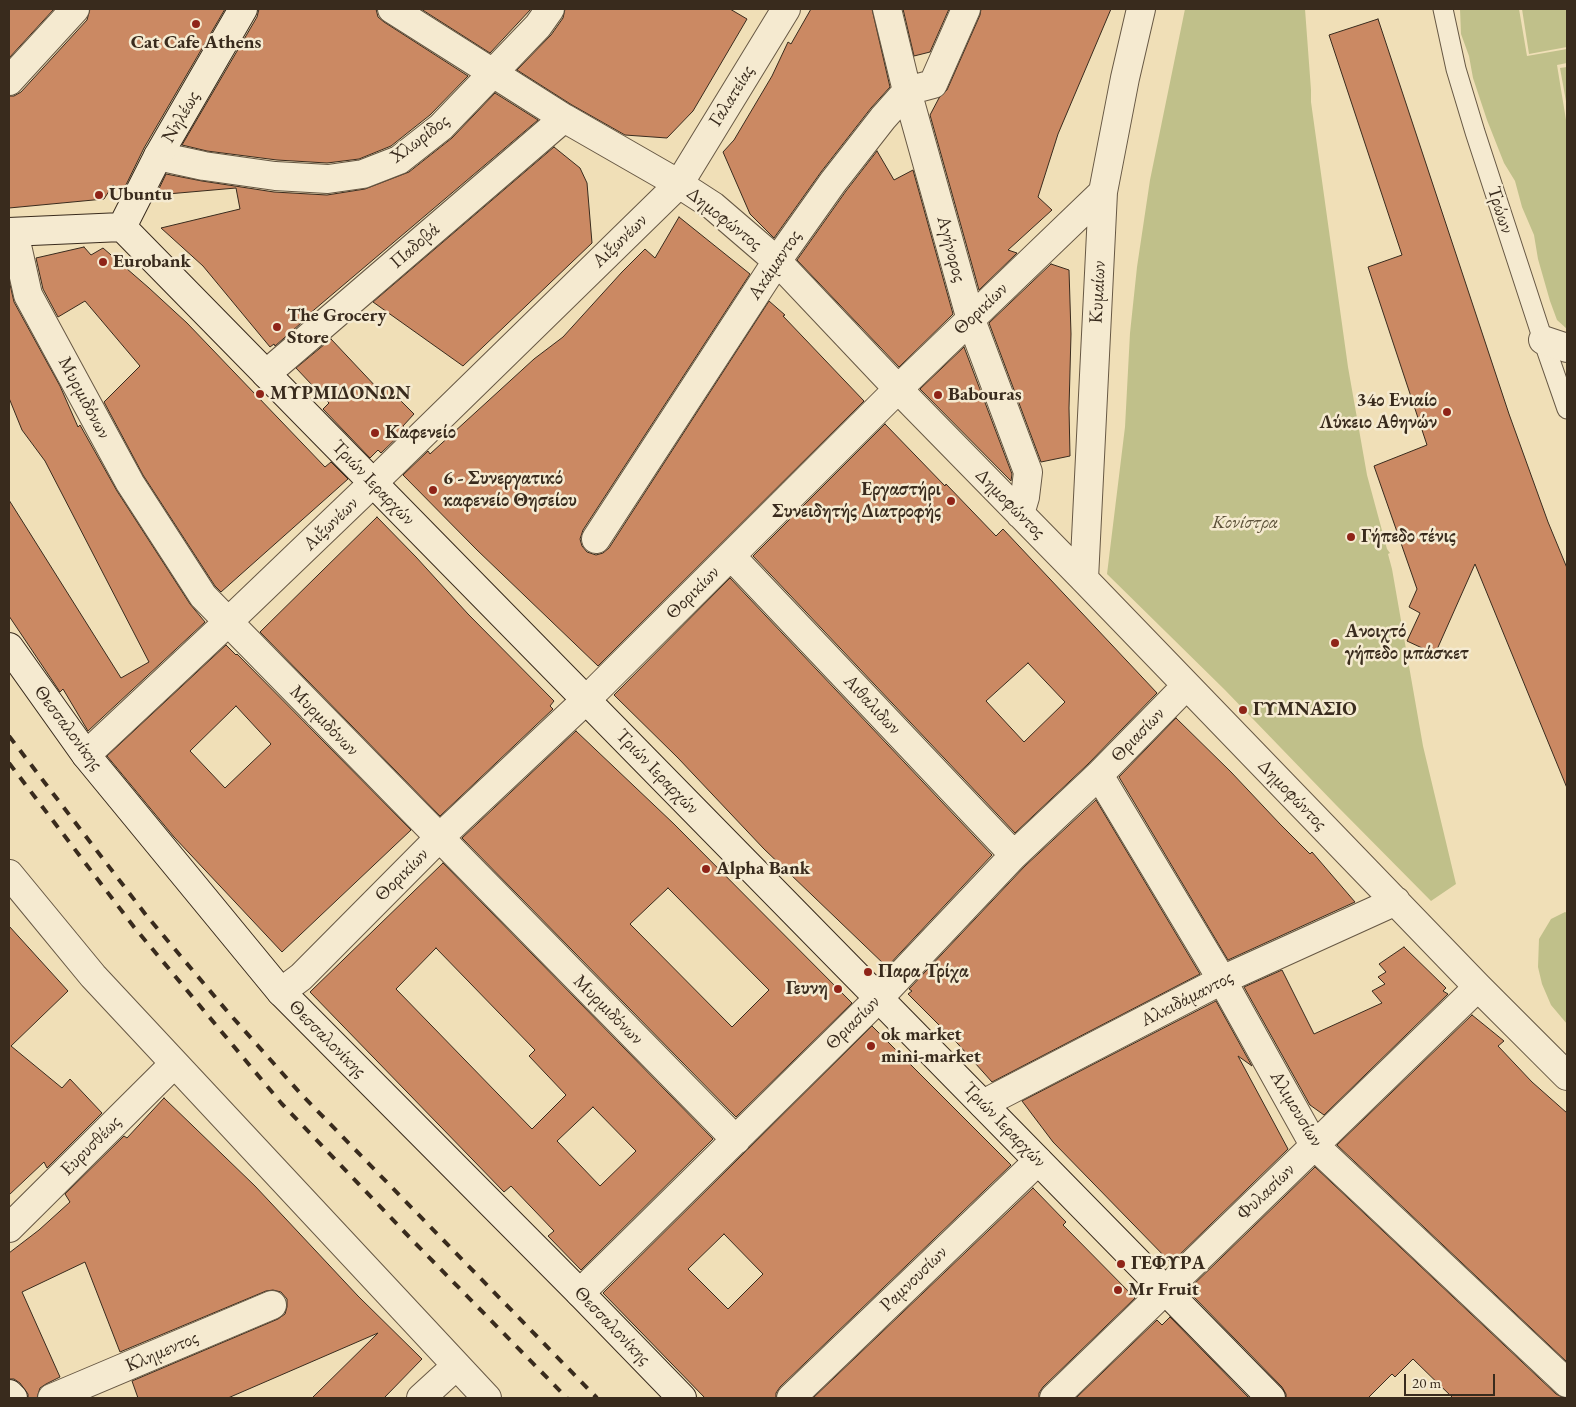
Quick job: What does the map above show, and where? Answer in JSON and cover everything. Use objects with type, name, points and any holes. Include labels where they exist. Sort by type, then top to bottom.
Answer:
[{"type":"street","points":[[9,81],[74,9]]},
{"type":"street","name":"Νηλέως","points":[[122,227],[158,156],[243,9]]},
{"type":"street","name":"Δημοφώντος","points":[[392,9],[564,118],[679,184],[713,206],[777,261],[898,389],[1478,987],[1567,1076]]},
{"type":"street","name":"Χλωρίδος","points":[[158,156],[204,166],[275,176],[328,179],[363,174],[399,160],[441,127],[538,26],[550,9]]},
{"type":"street","name":"Γαλατείας","points":[[679,184],[786,9]]},
{"type":"street","name":"Αγήνορος","points":[[886,9],[970,320],[1028,472],[1025,497],[1020,514]]},
{"type":"street","points":[[907,91],[933,84],[966,9]]},
{"type":"street","name":"Κυμαίων","points":[[1084,579],[1103,192],[1125,78],[1141,9]]},
{"type":"street","name":"Ακάμαντος","points":[[596,539],[777,261],[833,182],[883,118],[907,91]]},
{"type":"street","name":"Παδοβά","points":[[266,374],[564,118]]},
{"type":"street","name":"Αιξωνέων","points":[[86,755],[373,483],[679,184]]},
{"type":"street","name":"Θορικίων","points":[[281,992],[301,977],[439,838],[586,700],[898,389],[1103,192]]},
{"type":"street","points":[[12,232],[122,227]]},
{"type":"street","name":"Τριών Ιεραρχών","points":[[122,227],[1271,1398]]},
{"type":"street","name":"Μυρμιδόνων","points":[[12,232],[28,295],[110,447],[158,528],[203,596],[736,1140]]},
{"type":"street","name":"Αιθαλιδων","points":[[731,556],[1014,855]]},
{"type":"street","name":"Θεσσαλονίκης","points":[[9,647],[86,755],[281,992],[682,1398]]},
{"type":"street","name":"Θριασίων","points":[[580,1293],[879,998],[1014,855],[1098,776],[1186,686]]},
{"type":"street","name":"Αλιμουσίων","points":[[1098,776],[1222,980],[1314,1146],[1567,1383]]},
{"type":"street","points":[[9,874],[93,976],[487,1398]]},
{"type":"street","name":"Αλκιδάμαντος","points":[[983,1104],[1222,980],[1396,901]]},
{"type":"street","name":"Φυλασίων","points":[[1054,1398],[1478,987]]},
{"type":"street","name":"Ευρυσθέως","points":[[9,1228],[174,1064]]},
{"type":"street","name":"Ραμνουσίων","points":[[790,1398],[1038,1161]]},
{"type":"street","name":"Κλημεντος","points":[[52,1398],[272,1305]]},
{"type":"street","points":[[421,1398],[456,1366]]},
{"type":"street","points":[[9,1394],[13,1398]]},
{"type":"lane","name":"Τρώων","points":[[1443,9],[1456,69],[1475,132],[1555,344],[1567,409]]},
{"type":"green space","name":"Κονίστρα","points":[[1185,9],[1305,9],[1311,102],[1348,367],[1367,475],[1387,549],[1390,553],[1388,554],[1423,746],[1456,884],[1431,901],[1225,690],[1107,574],[1125,427],[1130,333],[1137,267],[1150,180]]},
{"type":"green space","points":[[1460,9],[1519,9],[1527,56],[1567,49],[1567,63],[1557,65],[1567,126],[1567,329],[1557,320],[1538,259],[1534,235],[1522,207],[1515,181],[1504,163],[1487,120],[1461,34]]},
{"type":"green space","points":[[1522,9],[1567,9],[1567,47],[1529,54]]},
{"type":"green space","points":[[1567,67],[1567,107],[1560,68]]},
{"type":"green space","points":[[1565,912],[1567,913],[1567,1024],[1551,1005],[1542,984],[1538,967],[1539,939],[1551,919]]},
{"type":"building","points":[[9,9],[54,9],[9,58]]},
{"type":"building","points":[[90,9],[225,9],[144,148],[122,193],[113,185],[104,199],[9,208],[9,96],[14,96],[21,92],[87,20]]},
{"type":"building","points":[[259,9],[376,9],[378,17],[384,22],[468,76],[430,115],[391,146],[359,159],[327,163],[277,160],[207,151],[182,145],[257,17]]},
{"type":"building","points":[[421,9],[531,9],[490,53]]},
{"type":"building","points":[[565,9],[730,9],[747,19],[693,111],[667,138],[625,135],[572,105],[517,70],[551,35],[563,18]]},
{"type":"building","points":[[811,9],[872,9],[890,87],[871,108],[821,172],[774,238],[750,214],[723,152],[734,140],[772,76],[788,42],[791,44]]},
{"type":"building","points":[[903,9],[949,9],[930,52],[914,56]]},
{"type":"building","points":[[981,9],[1111,9],[1058,134],[1038,197],[1052,210],[1008,250],[1017,253],[979,290],[930,115],[939,98],[947,90]]},
{"type":"building","points":[[1378,19],[1509,414],[1548,522],[1567,568],[1567,788],[1475,564],[1435,654],[1407,641],[1420,613],[1409,607],[1417,589],[1374,466],[1427,445],[1368,267],[1402,255],[1329,35]]},
{"type":"building","points":[[495,93],[538,120],[308,315],[275,346],[274,344],[270,347],[203,266],[161,228],[240,209],[236,188],[156,195],[166,174],[274,192],[327,195],[365,189],[409,172],[452,138]]},
{"type":"building","points":[[554,147],[580,168],[587,183],[592,243],[463,366],[373,302]]},
{"type":"building","points":[[877,151],[894,180],[913,170],[953,314],[899,367],[797,260]]},
{"type":"building","points":[[679,217],[750,274],[583,530],[580,539],[582,546],[587,552],[596,555],[603,553],[609,548],[769,301],[785,315],[783,316],[864,401],[598,666],[477,550],[403,475],[428,451],[430,454],[534,359],[563,337],[645,249],[655,258]]},
{"type":"building","points":[[84,247],[91,255],[103,248],[149,288],[187,323],[325,467],[331,462],[348,479],[221,592],[215,586],[143,475],[104,402],[140,366],[85,301],[58,317],[43,289],[36,258]]},
{"type":"building","points":[[1051,264],[1069,270],[1071,334],[1070,456],[1041,462],[989,323]]},
{"type":"building","points":[[9,280],[14,302],[60,386],[78,427],[80,425],[117,491],[190,604],[205,622],[88,731],[63,689],[60,692],[9,616],[9,500],[121,678],[149,662],[45,461],[22,430],[9,398]]},
{"type":"building","points":[[331,339],[379,390],[385,385],[414,414],[403,426],[406,429],[381,453],[378,450],[370,458],[323,409],[329,403],[296,368]]},
{"type":"building","points":[[964,347],[1012,474],[1011,481],[920,389]]},
{"type":"building","points":[[885,424],[996,536],[1003,529],[1157,693],[1088,764],[1015,833],[753,556]],"holes":[[[1028,663],[1065,702],[1024,742],[986,701]]]},
{"type":"building","points":[[377,517],[468,614],[554,701],[550,706],[553,709],[440,816],[260,632]]},
{"type":"building","points":[[730,578],[992,855],[887,967],[764,849],[678,758],[614,695]]},
{"type":"building","points":[[226,645],[411,830],[282,952],[174,837],[107,756]],"holes":[[[236,706],[271,744],[225,788],[190,751]]]},
{"type":"building","points":[[1176,718],[1310,854],[1312,852],[1355,902],[1228,960],[1119,777]]},
{"type":"building","points":[[576,731],[674,824],[852,1003],[736,1117],[462,838]],"holes":[[[668,888],[769,990],[732,1027],[630,924]]]},
{"type":"building","points":[[1096,800],[1200,974],[992,1082],[958,1044],[908,994],[912,991],[909,989],[1025,866]]},
{"type":"building","points":[[443,863],[713,1139],[581,1270],[548,1236],[554,1231],[511,1186],[504,1192],[310,992]],"holes":[[[436,948],[535,1050],[529,1056],[566,1095],[532,1129],[396,989]],[[593,1107],[636,1151],[600,1186],[557,1141]]]},
{"type":"building","points":[[9,926],[68,991],[11,1046],[62,1088],[70,1079],[102,1113],[47,1168],[44,1162],[9,1195]]},
{"type":"building","points":[[1404,947],[1446,988],[1443,991],[1448,994],[1324,1115],[1310,1105],[1244,987],[1282,970],[1314,1034],[1382,1003],[1372,991],[1385,984],[1378,977],[1386,972],[1379,964]]},
{"type":"building","points":[[1216,1001],[1252,1066],[1238,1056],[1288,1149],[1171,1263],[1053,1142],[1022,1101]]},
{"type":"building","points":[[1472,1015],[1504,1041],[1498,1046],[1532,1082],[1567,1113],[1567,1362],[1337,1145]]},
{"type":"building","points":[[872,1026],[1011,1165],[780,1387],[776,1393],[776,1398],[705,1398],[603,1293]],"holes":[[[724,1234],[763,1274],[728,1309],[688,1269]]]},
{"type":"building","points":[[164,1098],[255,1186],[358,1296],[422,1359],[384,1398],[312,1398],[378,1333],[228,1398],[138,1398],[132,1381],[278,1319],[285,1314],[287,1299],[281,1292],[266,1291],[120,1352],[85,1262],[22,1292],[60,1377],[40,1388],[37,1398],[28,1398],[28,1394],[20,1383],[14,1379],[9,1379],[9,1253],[39,1230],[70,1202],[65,1194],[124,1136],[127,1138]]},
{"type":"building","points":[[1315,1167],[1556,1394],[1564,1398],[1453,1398],[1413,1359],[1395,1377],[1392,1374],[1368,1398],[1286,1398],[1282,1387],[1192,1295],[1194,1292],[1190,1288]]},
{"type":"building","points":[[1033,1188],[1066,1222],[1063,1225],[1135,1298],[1043,1387],[1039,1393],[1039,1398],[813,1398]]},
{"type":"building","points":[[1170,1317],[1249,1398],[1076,1398],[1157,1320],[1162,1325]]},
{"type":"railway","points":[[9,736],[146,915],[227,1011],[300,1093],[597,1398]]},
{"type":"railway","points":[[9,763],[134,927],[282,1104],[567,1398]]},
{"type":"place","name":"Cat Cafe Athens","points":[[196,24]]},
{"type":"place","name":"Ubuntu","points":[[99,195]]},
{"type":"place","name":"Eurobank","points":[[103,262]]},
{"type":"place","name":"The Grocery Store","points":[[277,327]]},
{"type":"place","name":"ΜΥΡΜΙΔΟΝΩΝ","points":[[260,394]]},
{"type":"place","name":"Babouras","points":[[938,395]]},
{"type":"place","name":"34ο Ενιαίο Λύκειο Αθηνών","points":[[1447,412]]},
{"type":"place","name":"Καφενείο","points":[[375,433]]},
{"type":"place","name":"6 - Συνεργατικό καφενείο Θησείου","points":[[433,490]]},
{"type":"place","name":"Εργαστήρι Συνειδητής Διατροφής","points":[[951,501]]},
{"type":"place","name":"Γήπεδο τένις","points":[[1351,537]]},
{"type":"place","name":"Ανοιχτό γήπεδο μπάσκετ","points":[[1335,643]]},
{"type":"place","name":"ΓΥΜΝΑΣΙΟ","points":[[1243,710]]},
{"type":"place","name":"Alpha Bank","points":[[706,869]]},
{"type":"place","name":"Παρα Τρίχα","points":[[868,972]]},
{"type":"place","name":"Γευνη","points":[[838,989]]},
{"type":"place","name":"ok market mini-market","points":[[871,1046]]},
{"type":"place","name":"ΓΕΦΥΡΑ","points":[[1121,1264]]},
{"type":"place","name":"Mr Fruit","points":[[1118,1290]]}]
